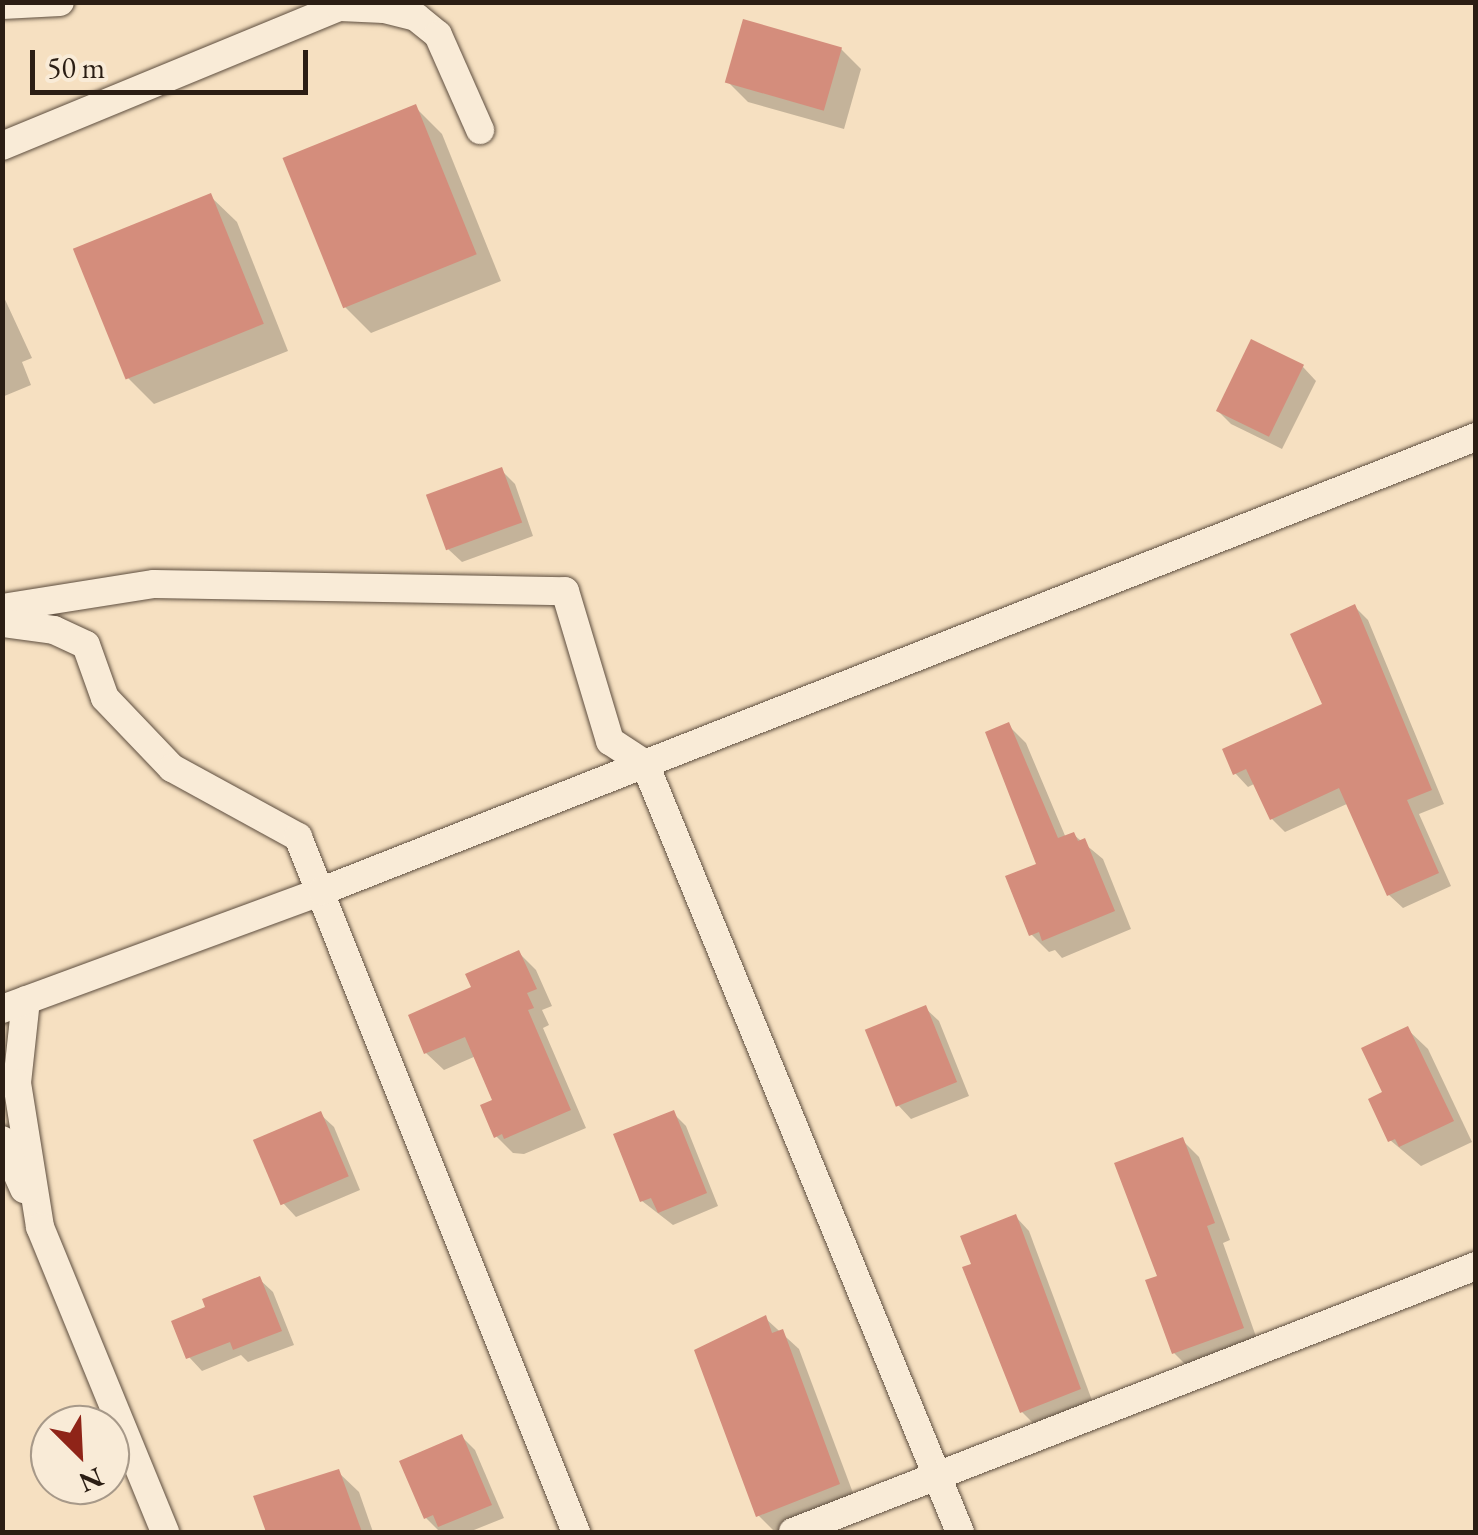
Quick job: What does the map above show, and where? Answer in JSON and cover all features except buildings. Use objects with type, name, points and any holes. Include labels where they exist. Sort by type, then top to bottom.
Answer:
[{"type":"street","points":[[2,5],[60,2]]},
{"type":"street","points":[[2,146],[340,5],[416,17],[438,35],[480,130]]},
{"type":"street","points":[[40,1227],[18,1082],[14,1004],[322,890],[1476,436]]},
{"type":"street","points":[[2,608],[154,584],[565,590],[610,740],[645,764],[960,1532]]},
{"type":"street","points":[[2,623],[54,630],[86,645],[105,698],[172,768],[298,837],[576,1532]]},
{"type":"street","points":[[2,1140],[165,1532]]},
{"type":"street","points":[[793,1532],[1476,1266]]}]
